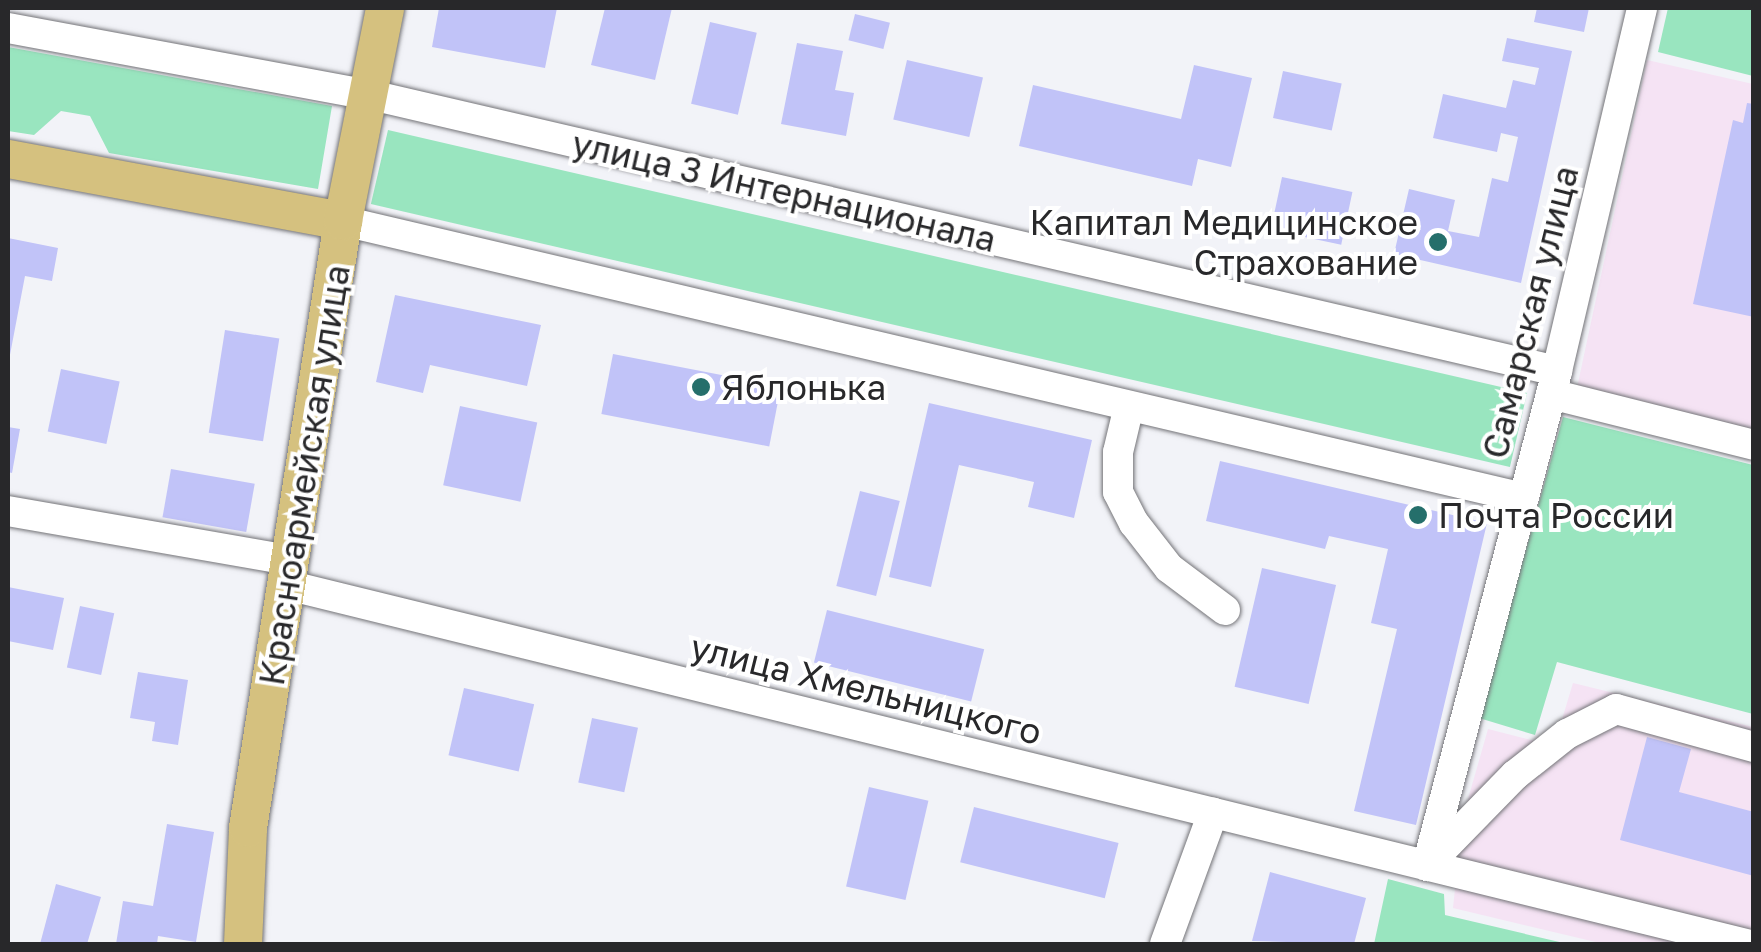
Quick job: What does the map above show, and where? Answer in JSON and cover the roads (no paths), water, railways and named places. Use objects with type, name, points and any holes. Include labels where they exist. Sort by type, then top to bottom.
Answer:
[{"type":"main road","name":"Красноармейская улица","points":[[242,944],[248,828],[343,222],[385,8]]},
{"type":"main road","points":[[8,159],[343,222]]},
{"type":"street","name":"Самарская улица","points":[[1427,866],[1554,382],[1642,8]]},
{"type":"street","name":"улица 3 Интернационала","points":[[8,28],[371,94],[1554,382],[1754,445]]},
{"type":"street","points":[[343,222],[1524,498]]},
{"type":"street","points":[[1129,406],[1118,452],[1118,492],[1134,523],[1168,568],[1225,610]]},
{"type":"street","name":"улица Хмельницкого","points":[[8,511],[288,573],[1213,813],[1746,944]]},
{"type":"street","points":[[1427,866],[1515,776],[1567,734],[1616,710],[1754,747]]},
{"type":"street","points":[[1166,944],[1213,813]]},
{"type":"place","name":"Капитал Медицинское Страхование","points":[[1438,242]]},
{"type":"place","name":"Яблонька","points":[[701,387]]},
{"type":"place","name":"Почта России","points":[[1418,515]]}]
